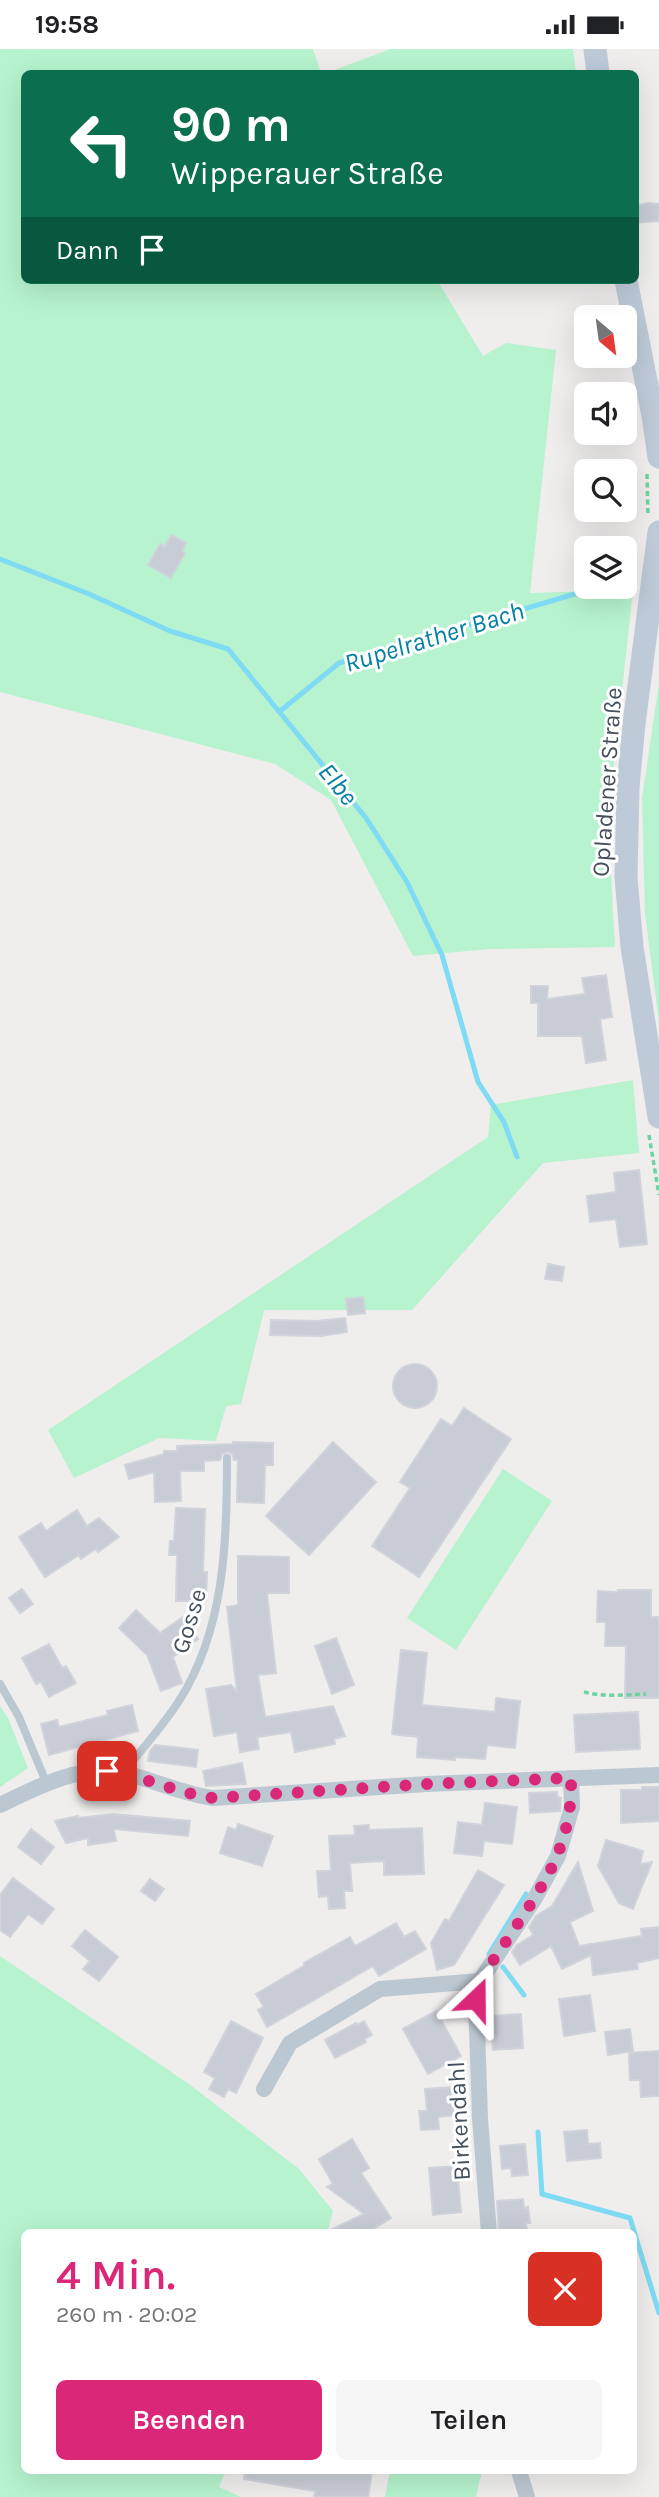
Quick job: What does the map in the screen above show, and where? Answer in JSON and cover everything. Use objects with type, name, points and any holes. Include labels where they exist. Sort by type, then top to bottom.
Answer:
[{"type":"main road","points":[[595,49],[598,70]]},
{"type":"main road","points":[[627,284],[659,457]]},
{"type":"main road","name":"Opladener Straße","points":[[659,533],[628,787],[626,877],[632,947],[659,1117]]},
{"type":"street","points":[[0,1805],[46,1782],[99,1771],[123,1773],[196,1796],[213,1798],[427,1784],[659,1775]]},
{"type":"street","name":"Birkendahl","points":[[489,2229],[480,2117],[476,1999],[480,1980],[535,1898],[558,1857],[572,1807],[571,1778]]},
{"type":"street","points":[[264,2089],[290,2043],[380,1989],[480,1980]]},
{"type":"street","points":[[520,2474],[527,2497]]},
{"type":"lane","name":"Gosse","points":[[123,1773],[179,1701],[210,1633],[217,1606],[227,1528],[228,1458]]},
{"type":"lane","points":[[0,1684],[19,1717],[46,1782]]},
{"type":"path","points":[[584,1692],[598,1696],[607,1693],[646,1694]]},
{"type":"green space","points":[[0,49],[313,49],[320,70],[21,70],[21,284],[439,284],[483,356],[506,343],[556,350],[530,593],[574,592],[574,599],[632,599],[608,819],[615,947],[490,949],[413,956],[331,800],[275,764],[0,692]]},
{"type":"green space","points":[[390,49],[573,49],[576,70],[335,70]]},
{"type":"green space","points":[[659,683],[659,1022],[645,914],[642,798]]},
{"type":"green space","points":[[633,1080],[639,1153],[543,1163],[412,1310],[264,1310],[241,1404],[226,1406],[216,1441],[159,1438],[74,1478],[48,1430],[488,1137],[491,1105]]},
{"type":"green space","points":[[503,1469],[552,1501],[456,1650],[407,1618]]},
{"type":"green space","points":[[0,1706],[8,1718],[28,1768],[0,1787]]},
{"type":"green space","points":[[0,1956],[189,2084],[299,2169],[333,2211],[328,2229],[21,2229],[21,2474],[225,2474],[219,2487],[241,2497],[0,2497]]},
{"type":"green space","points":[[389,2474],[481,2474],[476,2497],[385,2497]]},
{"type":"building","points":[[659,204],[659,221],[639,223],[639,205]]},
{"type":"building","points":[[171,535],[186,543],[182,551],[185,553],[171,578],[148,565],[160,544],[165,547]]},
{"type":"building","points":[[606,975],[612,1017],[600,1019],[606,1060],[586,1063],[582,1036],[538,1036],[538,1003],[531,1003],[531,986],[548,986],[547,999],[585,994],[582,978]]},
{"type":"building","points":[[639,1170],[647,1244],[620,1247],[616,1219],[590,1222],[587,1196],[616,1192],[614,1173]]},
{"type":"building","points":[[548,1264],[564,1267],[562,1281],[545,1279]]},
{"type":"building","points":[[363,1297],[365,1313],[348,1315],[346,1299]]},
{"type":"building","points":[[345,1318],[347,1332],[321,1336],[270,1335],[271,1320],[317,1321]]},
{"type":"building","points":[[415,1364],[431,1370],[437,1386],[431,1402],[415,1408],[399,1402],[393,1386],[399,1370]]},
{"type":"building","points":[[464,1408],[511,1439],[419,1577],[372,1546],[410,1488],[400,1482],[441,1419],[452,1426]]},
{"type":"building","points":[[233,1442],[273,1443],[273,1465],[265,1465],[264,1503],[237,1502],[238,1460],[234,1460],[228,1452],[222,1454],[220,1460],[204,1461],[204,1471],[180,1471],[181,1501],[155,1502],[154,1472],[129,1479],[125,1465],[164,1454],[164,1451],[177,1451],[177,1446]]},
{"type":"building","points":[[333,1442],[376,1482],[309,1555],[266,1516]]},
{"type":"building","points":[[176,1508],[205,1509],[203,1572],[207,1572],[206,1601],[176,1601],[177,1555],[169,1555],[170,1541],[174,1541]]},
{"type":"building","points":[[77,1510],[87,1526],[99,1518],[119,1537],[98,1552],[96,1549],[81,1559],[79,1555],[45,1577],[19,1537],[41,1523],[46,1531]]},
{"type":"building","points":[[238,1556],[289,1557],[289,1593],[267,1593],[276,1673],[258,1675],[265,1717],[333,1706],[345,1736],[334,1739],[335,1744],[295,1752],[291,1732],[257,1737],[259,1749],[240,1752],[237,1732],[214,1736],[206,1689],[231,1685],[237,1692],[227,1607],[238,1605]]},
{"type":"building","points":[[22,1589],[33,1604],[20,1613],[9,1598]]},
{"type":"building","points":[[651,1590],[651,1617],[659,1617],[659,1698],[625,1698],[626,1646],[605,1646],[606,1622],[597,1622],[598,1591]]},
{"type":"building","points":[[136,1610],[160,1633],[183,1617],[198,1639],[173,1657],[182,1683],[161,1691],[147,1655],[119,1628]]},
{"type":"building","points":[[336,1638],[354,1685],[332,1694],[315,1646]]},
{"type":"building","points":[[49,1644],[62,1668],[66,1666],[76,1683],[49,1697],[41,1682],[36,1684],[22,1658]]},
{"type":"building","points":[[401,1650],[427,1653],[422,1705],[495,1712],[496,1698],[520,1701],[515,1748],[487,1745],[485,1759],[417,1757],[418,1737],[392,1734]]},
{"type":"building","points":[[132,1705],[138,1731],[49,1755],[41,1724],[57,1720],[59,1727],[108,1715],[107,1711]]},
{"type":"building","points":[[638,1712],[640,1749],[576,1752],[574,1715]]},
{"type":"building","points":[[155,1745],[198,1750],[196,1767],[148,1761],[150,1751]]},
{"type":"building","points":[[242,1763],[246,1784],[206,1786],[203,1771]]},
{"type":"building","points":[[642,1787],[659,1787],[659,1821],[621,1823],[621,1790],[642,1790]]},
{"type":"building","points":[[557,1792],[561,1798],[560,1811],[530,1813],[529,1793]]},
{"type":"building","points":[[485,1803],[517,1807],[512,1844],[484,1841],[482,1856],[454,1853],[458,1822],[482,1825]]},
{"type":"building","points":[[113,1814],[190,1821],[188,1836],[114,1829],[116,1841],[88,1845],[88,1838],[66,1843],[55,1821],[78,1816]]},
{"type":"building","points":[[238,1824],[273,1836],[262,1866],[220,1853],[228,1827],[236,1830]]},
{"type":"building","points":[[369,1825],[369,1830],[422,1828],[424,1874],[384,1875],[384,1861],[350,1863],[352,1891],[344,1891],[345,1908],[329,1909],[328,1896],[319,1897],[317,1871],[331,1871],[329,1836],[355,1835],[354,1826]]},
{"type":"building","points":[[31,1829],[54,1847],[41,1864],[18,1847]]},
{"type":"building","points":[[606,1840],[643,1851],[640,1864],[652,1862],[633,1909],[619,1903],[598,1866]]},
{"type":"building","points":[[578,1862],[593,1911],[570,1922],[579,1946],[642,1936],[641,1929],[659,1927],[659,1958],[637,1963],[638,1969],[593,1975],[591,1955],[562,1969],[551,1946],[520,1965],[512,1952],[517,1945],[533,1935],[529,1927],[536,1916],[552,1906]]},
{"type":"building","points":[[478,1870],[504,1885],[454,1965],[437,1970],[431,1943],[445,1919],[449,1921]]},
{"type":"building","points":[[13,1878],[54,1909],[42,1924],[28,1914],[10,1937],[0,1930],[0,1895]]},
{"type":"building","points":[[150,1879],[164,1889],[155,1901],[141,1891]]},
{"type":"building","points":[[396,1923],[404,1937],[415,1931],[426,1949],[379,1976],[373,1966],[267,2027],[258,2010],[264,2007],[256,1994],[350,1937],[355,1946]]},
{"type":"building","points":[[85,1930],[118,1957],[99,1981],[83,1969],[90,1961],[72,1946]]},
{"type":"building","points":[[590,1995],[595,2031],[564,2036],[559,1999]]},
{"type":"building","points":[[436,2011],[461,2056],[428,2074],[403,2029]]},
{"type":"building","points":[[521,2014],[523,2048],[493,2050],[491,2016]]},
{"type":"building","points":[[231,2021],[263,2038],[236,2093],[228,2089],[224,2097],[209,2089],[215,2078],[204,2072]]},
{"type":"building","points":[[364,2021],[372,2035],[365,2039],[366,2042],[335,2058],[325,2040]]},
{"type":"building","points":[[630,2029],[633,2051],[608,2055],[605,2032]]},
{"type":"building","points":[[659,2051],[659,2096],[641,2097],[640,2080],[630,2080],[629,2053]]},
{"type":"building","points":[[453,2087],[455,2115],[438,2117],[439,2129],[421,2130],[419,2111],[427,2111],[425,2089]]},
{"type":"building","points":[[587,2130],[588,2144],[600,2143],[601,2158],[567,2161],[564,2132]]},
{"type":"building","points":[[352,2139],[369,2168],[361,2173],[391,2218],[373,2229],[333,2229],[364,2214],[327,2187],[333,2184],[319,2159]]},
{"type":"building","points":[[525,2144],[528,2175],[512,2176],[511,2168],[502,2169],[500,2146]]},
{"type":"building","points":[[457,2166],[461,2212],[433,2215],[429,2168]]},
{"type":"building","points":[[523,2199],[524,2208],[528,2207],[530,2223],[526,2223],[527,2229],[499,2229],[497,2201]]},
{"type":"building","points":[[245,2474],[372,2474],[368,2497],[314,2497],[315,2491],[244,2479]]},
{"type":"waterway","name":"Elbe","points":[[0,559],[89,594],[170,631],[228,649],[366,818],[407,882],[442,955],[478,1082],[504,1122],[517,1157]]},
{"type":"waterway","name":"Rupelrather Bach","points":[[279,712],[339,663],[574,594]]},
{"type":"waterway","name":"Elbe","points":[[489,1954],[526,1894]]},
{"type":"waterway","name":"Elbe","points":[[503,1967],[524,1995]]},
{"type":"waterway","name":"Elbe","points":[[538,2132],[542,2194],[630,2218],[633,2229]]},
{"type":"waterway","name":"Elbe","points":[[637,2241],[659,2313]]},
{"type":"route","points":[[107,1771],[123,1773],[196,1796],[213,1798],[571,1778],[572,1807],[558,1857],[535,1898],[480,1980],[476,1999]]}]
